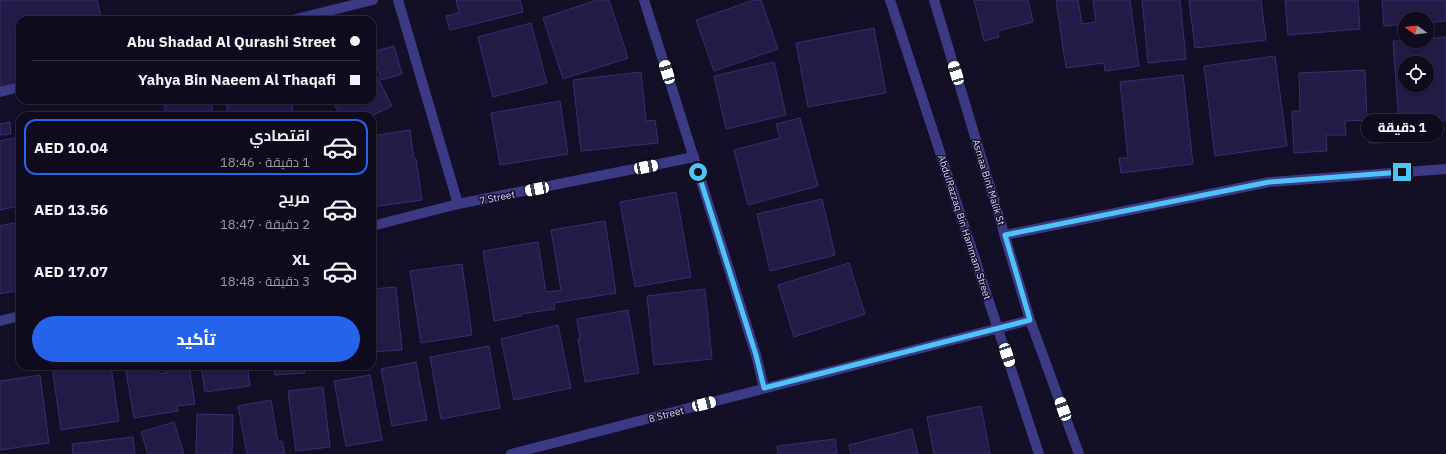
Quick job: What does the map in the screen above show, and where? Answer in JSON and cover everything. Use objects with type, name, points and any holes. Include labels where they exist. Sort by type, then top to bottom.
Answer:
[{"type":"street","points":[[308,16],[373,0]]},
{"type":"street","points":[[398,0],[458,204]]},
{"type":"street","points":[[644,0],[756,355],[764,388]]},
{"type":"street","name":"AbdulRazzaq Bin Hammam Street","points":[[890,0],[1039,454]]},
{"type":"street","name":"Asmaa Bint Malik St","points":[[934,0],[1030,320],[1079,454]]},
{"type":"street","points":[[0,92],[16,88]]},
{"type":"street","name":"7 Street","points":[[376,225],[458,204],[694,157]]},
{"type":"street","points":[[1005,235],[1269,182],[1446,168]]},
{"type":"street","points":[[0,321],[16,317]]},
{"type":"street","name":"8 Street","points":[[511,454],[998,327],[1030,320]]},
{"type":"building","points":[[0,0],[97,0],[101,16],[16,16],[16,88],[0,92]]},
{"type":"building","points":[[456,0],[520,0],[523,12],[450,30],[446,16],[459,13]]},
{"type":"building","points":[[597,0],[609,0],[628,58],[563,79],[543,18]]},
{"type":"building","points":[[754,0],[761,0],[778,49],[714,71],[696,20]]},
{"type":"building","points":[[974,0],[1028,0],[1033,22],[998,31],[999,37],[984,41]]},
{"type":"building","points":[[1056,0],[1078,0],[1082,24],[1096,22],[1093,0],[1130,0],[1139,66],[1105,71],[1104,63],[1066,68]]},
{"type":"building","points":[[1142,0],[1180,0],[1186,59],[1148,63]]},
{"type":"building","points":[[1189,0],[1261,0],[1266,40],[1195,48]]},
{"type":"building","points":[[1285,0],[1358,0],[1360,29],[1288,35]]},
{"type":"building","points":[[1382,0],[1446,0],[1446,21],[1434,22],[1434,12],[1398,12],[1398,25],[1384,26]]},
{"type":"building","points":[[531,23],[547,83],[493,97],[478,37]]},
{"type":"building","points":[[874,28],[886,93],[808,107],[796,43]]},
{"type":"building","points":[[1446,37],[1446,120],[1399,124],[1393,41],[1398,41],[1398,48],[1434,48],[1434,38]]},
{"type":"building","points":[[394,46],[402,74],[381,80],[376,62],[376,51]]},
{"type":"building","points":[[1275,56],[1287,146],[1215,156],[1204,66]]},
{"type":"building","points":[[774,62],[786,115],[726,129],[714,76]]},
{"type":"building","points":[[1365,70],[1367,120],[1345,121],[1346,135],[1326,135],[1327,151],[1294,153],[1292,111],[1300,111],[1299,73]]},
{"type":"building","points":[[641,72],[646,121],[655,120],[658,143],[581,151],[573,80]]},
{"type":"building","points":[[376,74],[392,106],[376,114],[376,112],[338,112],[334,104],[376,104]]},
{"type":"building","points":[[1183,75],[1193,164],[1121,173],[1119,158],[1128,158],[1120,82]]},
{"type":"building","points":[[560,101],[568,154],[500,165],[491,113]]},
{"type":"building","points":[[164,104],[212,104],[212,112],[165,112]]},
{"type":"building","points":[[226,104],[292,104],[293,112],[228,112]]},
{"type":"building","points":[[800,118],[818,186],[748,205],[734,150],[780,138],[776,124]]},
{"type":"building","points":[[1370,121],[1382,121],[1382,143],[1369,143]]},
{"type":"building","points":[[10,122],[11,134],[0,135],[0,124]]},
{"type":"building","points":[[410,130],[422,200],[376,206],[376,135]]},
{"type":"building","points":[[16,138],[16,206],[0,210],[0,141]]},
{"type":"building","points":[[676,192],[691,277],[635,287],[620,202]]},
{"type":"building","points":[[822,199],[835,255],[770,271],[757,214]]},
{"type":"building","points":[[605,221],[616,293],[554,303],[555,309],[521,314],[521,316],[494,321],[483,251],[538,242],[546,292],[561,290],[551,230]]},
{"type":"building","points":[[16,222],[16,291],[0,294],[0,226]]},
{"type":"building","points":[[849,263],[865,314],[794,337],[778,285]]},
{"type":"building","points":[[462,264],[472,335],[421,343],[410,271]]},
{"type":"building","points":[[396,287],[402,350],[376,352],[376,289]]},
{"type":"building","points":[[705,289],[712,359],[654,365],[647,296]]},
{"type":"building","points":[[628,310],[639,373],[585,382],[578,339],[580,339],[577,319]]},
{"type":"building","points":[[558,325],[571,388],[514,400],[501,339]]},
{"type":"building","points":[[489,346],[500,408],[441,419],[430,357]]},
{"type":"building","points":[[416,362],[427,420],[392,426],[381,369]]},
{"type":"building","points":[[53,370],[112,370],[119,421],[61,430]]},
{"type":"building","points":[[126,370],[158,370],[159,374],[168,372],[168,370],[190,370],[195,404],[177,406],[178,411],[134,418]]},
{"type":"building","points":[[202,370],[248,370],[250,386],[205,392]]},
{"type":"building","points":[[274,370],[305,370],[305,373],[275,375]]},
{"type":"building","points":[[40,375],[49,443],[0,450],[0,381]]},
{"type":"building","points":[[370,375],[382,440],[346,446],[334,381]]},
{"type":"building","points":[[323,387],[330,447],[296,451],[288,391]]},
{"type":"building","points":[[271,400],[278,442],[282,441],[285,454],[247,454],[238,406]]},
{"type":"building","points":[[981,406],[990,454],[934,454],[927,417]]},
{"type":"building","points":[[197,414],[233,415],[232,454],[196,454]]},
{"type":"building","points":[[174,422],[184,454],[148,454],[141,432]]},
{"type":"building","points":[[912,429],[918,454],[851,454],[849,445]]},
{"type":"building","points":[[133,437],[135,454],[73,454],[72,444]]},
{"type":"building","points":[[835,439],[837,454],[778,454],[777,446]]},
{"type":"route","points":[[698,172],[756,355],[764,388],[1030,320],[1005,235],[1269,182],[1402,172]]}]
